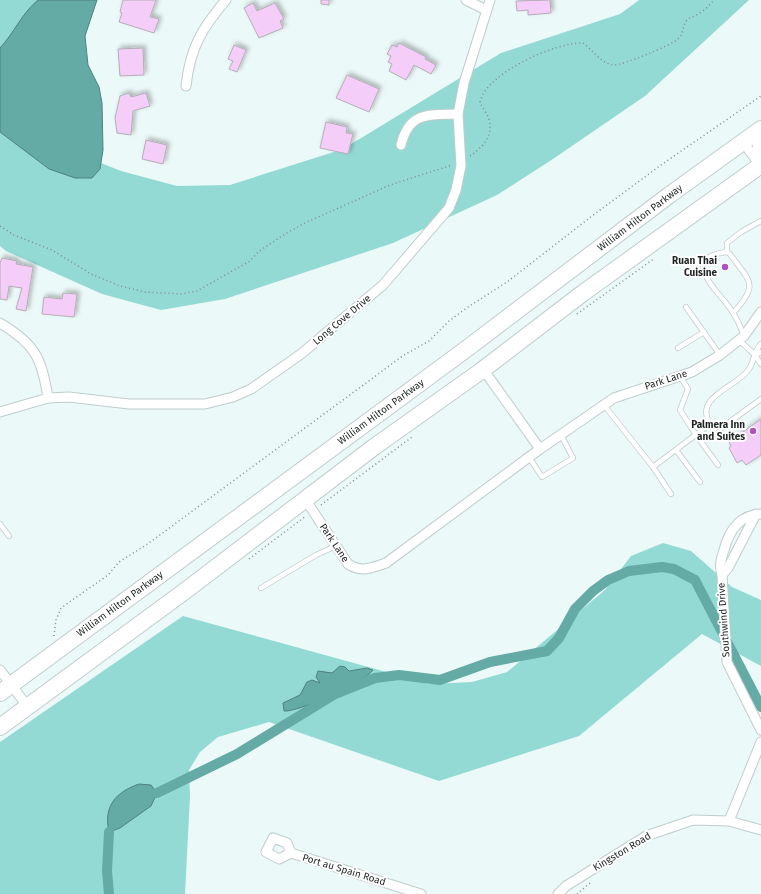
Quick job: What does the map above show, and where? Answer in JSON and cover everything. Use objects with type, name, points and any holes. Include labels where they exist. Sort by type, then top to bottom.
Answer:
[{"type":"highway","name":"William Hilton Parkway","points":[[6,689],[761,129]]},
{"type":"highway","points":[[0,727],[374,446],[483,369],[583,293],[761,166],[761,143]]},
{"type":"highway","points":[[483,369],[482,346],[533,299]]},
{"type":"street","points":[[186,86],[188,68],[201,32],[226,0]]},
{"type":"street","points":[[466,0],[486,10]]},
{"type":"street","name":"Long Cove Drive","points":[[0,412],[48,398],[68,397],[129,404],[205,404],[233,398],[251,390],[301,354],[383,285],[449,208],[456,190],[460,161],[458,114],[464,83],[490,0]]},
{"type":"street","points":[[401,145],[404,132],[410,123],[421,116],[458,114]]},
{"type":"street","points":[[743,142],[761,166]]},
{"type":"street","name":"Park Lane","points":[[305,499],[348,564],[356,570],[371,570],[386,563],[540,449],[614,398],[692,372],[720,355],[742,338],[761,312]]},
{"type":"street","points":[[0,323],[30,345],[40,362],[48,398]]},
{"type":"street","points":[[483,369],[540,449]]},
{"type":"street","name":"Southwind Drive","points":[[758,514],[740,521],[730,531],[720,567],[722,575],[727,662],[761,730]]},
{"type":"street","name":"Southwind Drive","points":[[722,575],[728,568],[758,514]]},
{"type":"street","points":[[0,670],[6,689],[28,707]]},
{"type":"street","points":[[729,821],[761,742]]},
{"type":"street","name":"Kingston Road","points":[[558,894],[566,886],[646,836],[693,820],[729,821],[761,830]]},
{"type":"street","name":"Port au Spain Road","points":[[291,853],[421,894]]},
{"type":"lane","points":[[733,313],[746,299],[750,288],[749,281],[727,252],[727,243],[741,232],[761,221]]},
{"type":"lane","points":[[727,252],[716,254],[707,258],[703,262],[703,268],[708,279],[733,313],[742,338],[761,364]]},
{"type":"lane","points":[[686,307],[720,355]]},
{"type":"lane","points":[[678,348],[704,332]]},
{"type":"lane","points":[[761,344],[748,370],[712,398],[707,408],[706,417],[710,424],[720,429],[761,399]]},
{"type":"lane","points":[[755,355],[761,352]]},
{"type":"lane","points":[[680,376],[688,389],[680,410],[718,465]]},
{"type":"lane","points":[[604,405],[671,494]]},
{"type":"lane","points":[[652,467],[710,424]]},
{"type":"lane","points":[[529,457],[542,477],[573,458],[561,435]]},
{"type":"lane","points":[[676,450],[700,482]]},
{"type":"lane","points":[[0,524],[9,536]]},
{"type":"lane","points":[[261,588],[316,555],[336,546]]},
{"type":"path","points":[[0,226],[14,235],[52,250],[91,274],[120,286],[146,292],[181,294],[197,291],[250,261],[258,252],[284,234],[307,222],[390,185],[446,168],[480,150],[485,144],[489,135],[489,119],[480,102],[481,96],[486,89],[510,68],[557,47],[574,43],[583,43],[602,61],[612,65],[624,64],[646,53],[664,48],[678,40],[683,34],[683,26],[686,21],[698,14],[714,0]]},
{"type":"path","points":[[53,638],[56,634],[56,620],[61,608],[104,578],[119,562],[149,543],[404,356],[429,341],[449,321],[507,282],[661,165],[761,96]]},
{"type":"path","points":[[577,894],[594,879]]},
{"type":"shaded area","points":[[0,0],[86,0],[0,80]]},
{"type":"shaded area","points":[[38,0],[97,0],[85,36],[88,65],[99,87],[102,103],[103,150],[100,169],[92,178],[75,178],[49,169],[0,132],[0,48],[27,11]]},
{"type":"shaded area","points":[[639,0],[749,0],[645,96],[553,159],[497,195],[393,243],[225,299],[161,310],[102,294],[6,251],[0,246],[0,128],[66,149],[121,171],[177,186],[230,185],[343,149],[501,53],[620,14]]},
{"type":"shaded area","points":[[663,543],[691,551],[732,587],[761,600],[761,666],[702,634],[579,736],[439,781],[269,722],[218,737],[200,752],[189,770],[190,796],[185,894],[0,894],[0,742],[183,616],[430,684],[472,682],[507,672],[605,590],[631,556]]},
{"type":"shaded area","points":[[340,666],[345,667],[349,671],[367,668],[373,670],[358,681],[316,702],[284,711],[283,703],[300,695],[307,682],[312,680],[320,683],[316,677],[318,671],[332,673]]},
{"type":"shaded area","points":[[139,784],[151,785],[157,793],[151,806],[120,828],[109,832],[108,815],[113,801],[124,791]]},
{"type":"building","points":[[123,0],[156,0],[150,17],[159,19],[154,33],[119,22],[122,13],[120,12]]},
{"type":"building","points":[[321,0],[329,0],[329,5],[321,4]]},
{"type":"building","points":[[550,0],[551,13],[528,15],[528,10],[517,11],[516,1]]},
{"type":"building","points":[[253,3],[257,11],[275,3],[284,19],[280,21],[283,28],[259,38],[244,8]]},
{"type":"building","points":[[399,43],[426,57],[425,59],[436,65],[431,74],[414,65],[406,80],[389,71],[392,64],[388,62],[391,56],[387,54],[392,45],[397,47]]},
{"type":"building","points":[[234,45],[246,50],[237,72],[229,69],[233,61],[228,59]]},
{"type":"building","points":[[143,48],[144,75],[120,76],[118,49]]},
{"type":"building","points":[[347,75],[379,89],[369,112],[336,98]]},
{"type":"building","points":[[129,93],[131,97],[146,93],[150,106],[133,111],[131,135],[117,133],[115,118],[120,96]]},
{"type":"building","points":[[326,122],[347,127],[346,133],[353,134],[348,154],[320,148]]},
{"type":"building","points":[[146,140],[167,145],[163,164],[142,159]]},
{"type":"building","points":[[2,258],[17,261],[16,264],[33,267],[26,311],[16,309],[22,288],[9,286],[7,300],[0,299],[0,263]]},
{"type":"building","points":[[63,293],[77,294],[74,317],[42,314],[44,297],[62,299]]},
{"type":"building","name":"Palmera Inn and Suites","points":[[761,419],[761,455],[746,465],[742,460],[737,463],[729,448],[731,446],[729,442]]},
{"type":"waterway","points":[[157,793],[237,754],[335,694],[375,678],[399,675],[440,680],[490,662],[547,651],[559,638],[575,609],[593,591],[608,580],[629,571],[662,567],[674,569],[695,580],[761,707]]},
{"type":"waterway","points":[[109,832],[107,871],[109,894]]},
{"type":"place","name":"Ruan Thai Cuisine","points":[[725,267]]},
{"type":"place","name":"Palmera Inn and Suites","points":[[753,431]]}]
